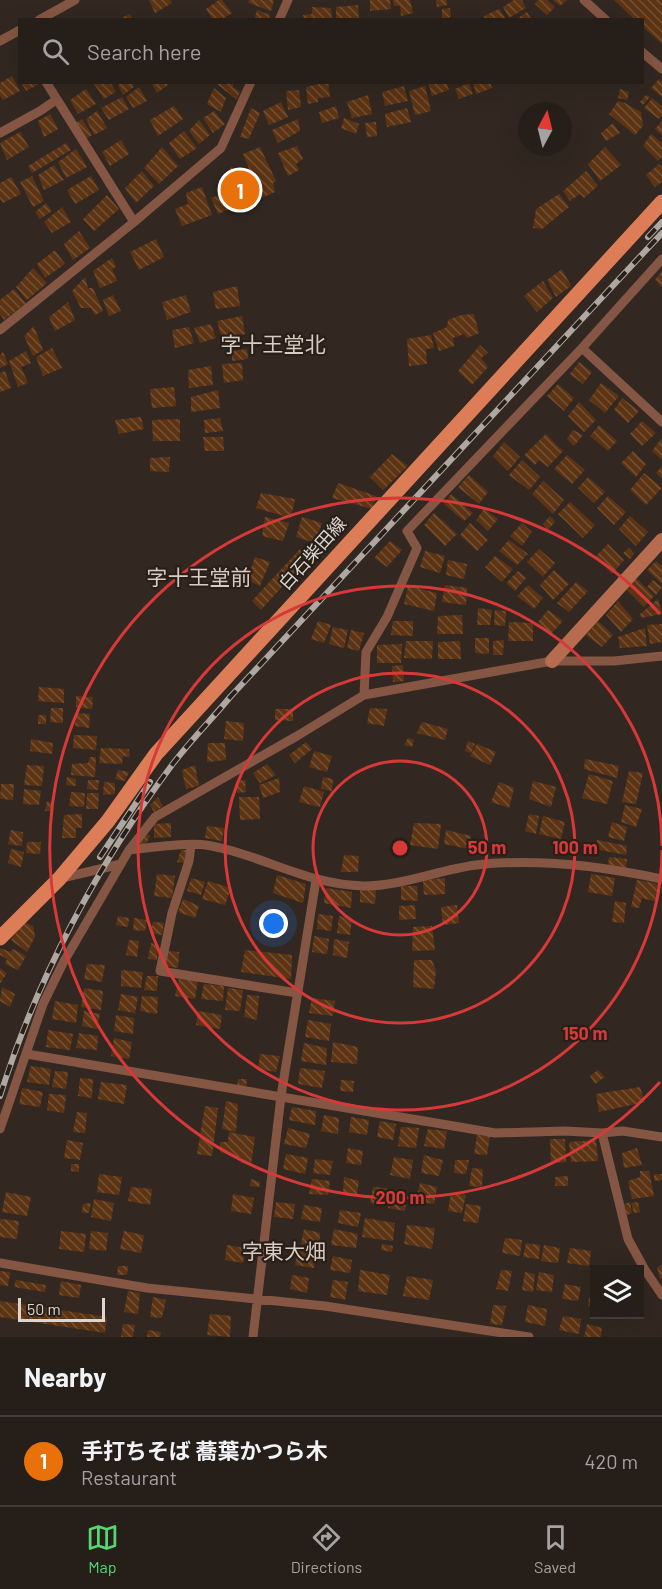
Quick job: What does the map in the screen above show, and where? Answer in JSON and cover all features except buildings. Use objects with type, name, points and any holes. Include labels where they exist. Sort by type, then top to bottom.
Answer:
[{"type":"main road","name":"白石柴田線","points":[[0,939],[59,879],[108,821],[156,754],[662,202]]},
{"type":"street","points":[[43,18],[75,0]]},
{"type":"street","points":[[280,18],[288,0]]},
{"type":"street","points":[[584,0],[604,18]]},
{"type":"street","points":[[0,41],[18,31]]},
{"type":"street","points":[[644,54],[662,69]]},
{"type":"street","points":[[47,84],[134,222]]},
{"type":"street","points":[[0,330],[134,222],[221,148],[249,84]]},
{"type":"street","points":[[0,133],[56,100]]},
{"type":"street","points":[[364,695],[366,652],[387,617],[417,548],[406,531],[582,348],[662,259]]},
{"type":"street","points":[[582,348],[662,422]]},
{"type":"street","points":[[552,661],[662,540]]},
{"type":"street","points":[[0,1129],[43,1004],[63,963],[129,850],[155,817],[364,695],[552,661],[614,661],[662,656]]},
{"type":"street","points":[[129,850],[203,844],[237,852],[316,880],[363,886],[382,885],[474,865],[515,863],[613,869],[662,879]]},
{"type":"street","points":[[191,845],[189,861],[172,913],[160,971],[297,993]]},
{"type":"street","points":[[59,879],[121,864]]},
{"type":"street","points":[[253,1337],[281,1096],[316,880]]},
{"type":"street","points":[[27,1054],[495,1133],[623,1131],[662,1137]]},
{"type":"street","points":[[602,1133],[628,1239],[662,1295]]},
{"type":"street","points":[[0,1263],[147,1288],[325,1306],[529,1337]]},
{"type":"railway","points":[[648,237],[662,222]]},
{"type":"railway","points":[[0,1096],[32,1008],[72,923],[119,842],[172,765],[231,696],[662,233]]},
{"type":"railway","points":[[100,857],[150,782]]},
{"type":"place","name":"手打ちそば 蕎葉かつら木","points":[[240,190]]},
{"type":"district","name":"字十王堂北","points":[[273,343]]},
{"type":"district","name":"字十王堂前","points":[[199,576]]},
{"type":"district","name":"字東大畑","points":[[284,1250]]}]
